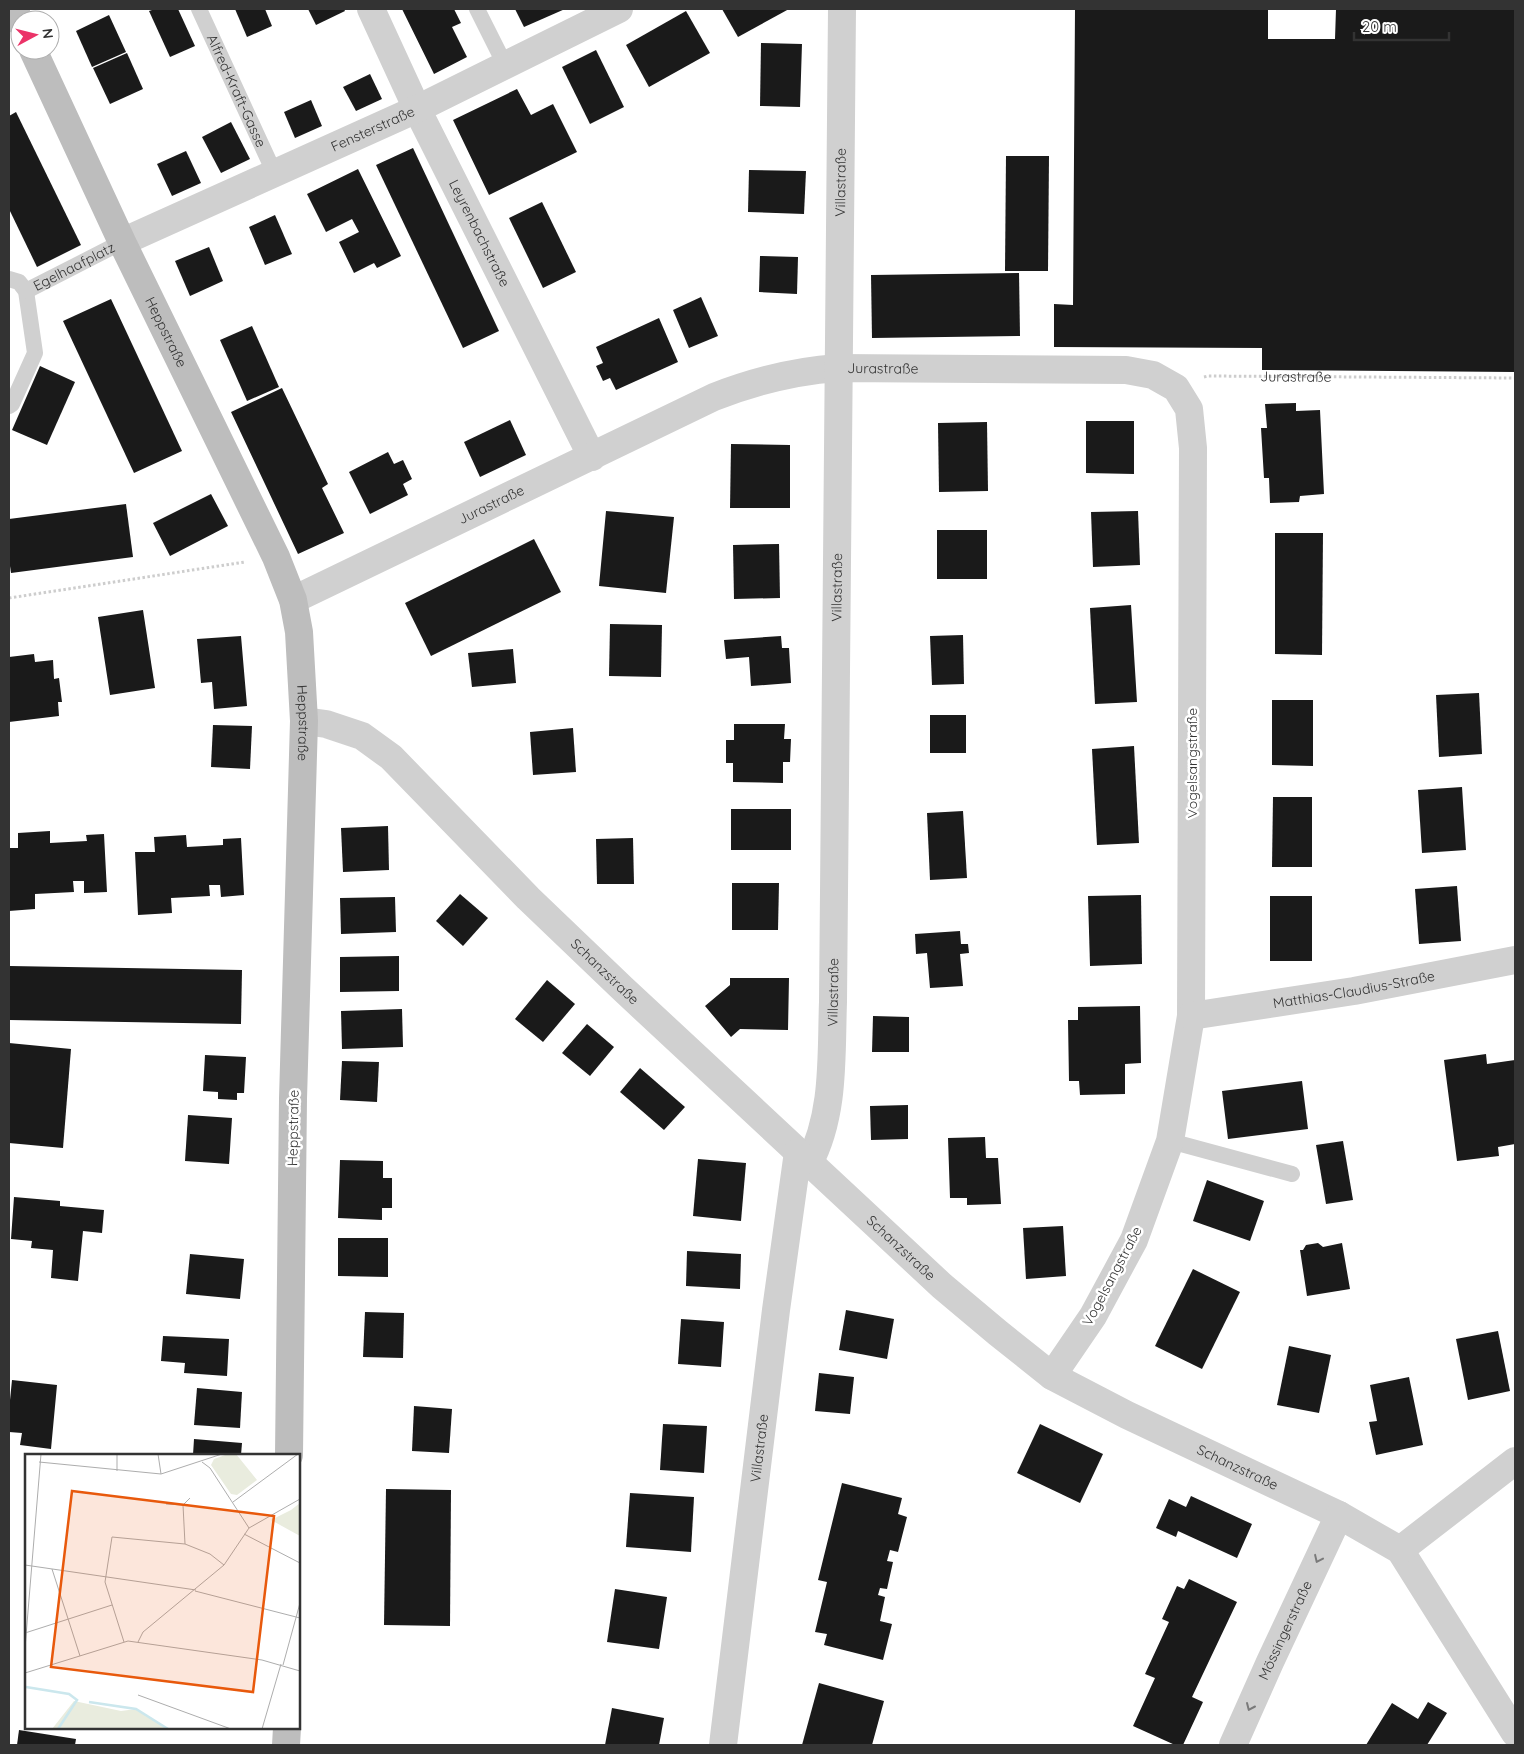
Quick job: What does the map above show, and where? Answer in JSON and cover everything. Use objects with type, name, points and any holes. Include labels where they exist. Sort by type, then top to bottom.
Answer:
[{"type":"street","name":"Leyrenbachstraße","points":[[371,9],[417,109],[592,456]]},
{"type":"street","name":"Fensterstraße","points":[[122,242],[417,109],[619,9]]},
{"type":"street","name":"Villastraße","points":[[723,1745],[776,1310],[804,1158],[818,1146],[824,1122],[831,1062],[842,9]]},
{"type":"street","name":"Heppstraße","points":[[38,60],[122,242],[276,557],[293,600],[299,632],[304,721],[293,1099],[290,1454]]},
{"type":"street","name":"Jurastraße","points":[[293,600],[714,397],[746,385],[804,371],[838,368],[1126,370],[1153,375],[1176,388]]},
{"type":"street","name":"Vogelsangstraße","points":[[1052,1376],[1093,1316],[1134,1240],[1170,1141],[1191,1016],[1193,448],[1189,409],[1176,388]]},
{"type":"street","name":"Schanzstraße","points":[[304,721],[326,724],[362,736],[391,757],[563,933],[942,1286],[998,1334],[1052,1376],[1127,1416],[1339,1515],[1400,1550],[1515,1733]]},
{"type":"street","name":"Matthias-Claudius-Straße","points":[[1191,1016],[1354,991],[1515,960]]},
{"type":"street","points":[[1400,1550],[1515,1461]]},
{"type":"street","name":"Mössingerstraße","points":[[1233,1745],[1339,1515]]},
{"type":"street","points":[[286,1745],[287,1729]]},
{"type":"lane","name":"Alfred-Kraft-Gasse","points":[[200,9],[274,172]]},
{"type":"lane","points":[[477,9],[505,65]]},
{"type":"lane","name":"Egelhaafplatz","points":[[26,291],[122,242]]},
{"type":"lane","name":"Egelhaafplatz","points":[[9,279],[19,282],[26,291],[35,353],[12,404],[9,406]]},
{"type":"lane","points":[[1170,1141],[1292,1174]]},
{"type":"path","name":"Jurastraße","points":[[1176,388],[1208,376],[1515,378]]},
{"type":"path","points":[[9,598],[276,557]]},
{"type":"building","points":[[155,9],[178,9],[195,46],[170,57],[149,11]]},
{"type":"building","points":[[235,9],[265,9],[272,26],[247,37]]},
{"type":"building","points":[[308,9],[344,9],[345,11],[316,25]]},
{"type":"building","points":[[402,9],[454,9],[461,23],[452,27],[467,57],[434,74]]},
{"type":"building","points":[[515,9],[565,9],[524,27]]},
{"type":"building","points":[[722,9],[789,9],[738,37]]},
{"type":"building","points":[[1075,9],[1268,9],[1268,39],[1335,39],[1336,9],[1515,9],[1515,372],[1262,370],[1262,348],[1054,347],[1054,304],[1073,305]]},
{"type":"building","points":[[686,11],[710,53],[649,87],[626,45]]},
{"type":"building","points":[[109,15],[126,52],[92,67],[76,31]]},
{"type":"building","points":[[761,43],[802,44],[800,107],[760,106]]},
{"type":"building","points":[[596,50],[624,107],[590,124],[562,67]]},
{"type":"building","points":[[127,53],[143,89],[110,104],[93,68]]},
{"type":"building","points":[[370,74],[382,99],[356,111],[343,87]]},
{"type":"building","points":[[517,89],[531,115],[553,104],[577,152],[489,195],[453,120]]},
{"type":"building","points":[[311,100],[322,126],[295,138],[284,112]]},
{"type":"building","points":[[16,112],[81,245],[37,267],[9,209],[9,116]]},
{"type":"building","points":[[231,122],[250,159],[221,173],[202,137]]},
{"type":"building","points":[[413,148],[499,331],[463,348],[376,165]]},
{"type":"building","points":[[186,151],[201,183],[172,196],[157,164]]},
{"type":"building","points":[[1006,156],[1049,156],[1048,271],[1005,271]]},
{"type":"building","points":[[358,169],[401,256],[377,268],[374,263],[354,273],[339,242],[359,232],[352,219],[326,232],[307,194]]},
{"type":"building","points":[[749,170],[806,171],[804,214],[748,212]]},
{"type":"building","points":[[542,202],[576,272],[543,288],[509,218]]},
{"type":"building","points":[[275,215],[292,254],[265,265],[249,227]]},
{"type":"building","points":[[209,247],[223,281],[190,296],[175,261]]},
{"type":"building","points":[[760,256],[798,257],[797,294],[759,292]]},
{"type":"building","points":[[1019,273],[1020,336],[872,338],[871,275]]},
{"type":"building","points":[[701,297],[718,336],[689,348],[673,310]]},
{"type":"building","points":[[111,299],[182,451],[134,473],[63,321]]},
{"type":"building","points":[[659,318],[678,362],[616,390],[610,378],[603,381],[596,366],[603,363],[596,347]]},
{"type":"building","points":[[252,326],[279,387],[247,401],[220,340]]},
{"type":"building","points":[[40,366],[75,382],[47,445],[12,430]]},
{"type":"building","points":[[282,388],[328,484],[322,488],[344,533],[298,554],[231,412]]},
{"type":"building","points":[[1296,403],[1296,411],[1320,410],[1324,494],[1300,496],[1299,502],[1270,503],[1269,478],[1264,478],[1261,428],[1267,428],[1265,404]]},
{"type":"building","points":[[510,420],[526,455],[480,477],[464,442]]},
{"type":"building","points":[[1086,421],[1134,421],[1134,474],[1086,473]]},
{"type":"building","points":[[987,422],[988,491],[939,492],[938,423]]},
{"type":"building","points":[[731,444],[790,445],[790,508],[730,508]]},
{"type":"building","points":[[388,452],[394,464],[403,460],[412,479],[403,484],[408,495],[370,514],[349,472]]},
{"type":"building","points":[[211,494],[228,526],[170,556],[153,523]]},
{"type":"building","points":[[126,504],[133,557],[11,573],[9,519]]},
{"type":"building","points":[[606,511],[674,517],[666,593],[599,586]]},
{"type":"building","points":[[1138,511],[1140,565],[1093,567],[1091,512]]},
{"type":"building","points":[[937,530],[987,530],[987,579],[937,579]]},
{"type":"building","points":[[1275,533],[1323,533],[1322,655],[1275,654]]},
{"type":"building","points":[[534,539],[561,592],[431,656],[405,603]]},
{"type":"building","points":[[779,544],[780,598],[734,599],[733,545]]},
{"type":"building","points":[[1131,605],[1137,702],[1095,704],[1090,608]]},
{"type":"building","points":[[143,610],[155,688],[110,695],[98,617]]},
{"type":"building","points":[[610,624],[662,625],[661,677],[609,676]]},
{"type":"building","points":[[963,635],[964,684],[932,685],[930,636]]},
{"type":"building","points":[[241,636],[247,706],[214,709],[212,682],[201,683],[197,639]]},
{"type":"building","points":[[781,636],[782,648],[789,648],[791,683],[751,686],[749,657],[726,659],[724,640]]},
{"type":"building","points":[[513,649],[516,683],[472,687],[468,653]]},
{"type":"building","points":[[34,654],[35,662],[53,660],[54,679],[59,678],[62,702],[58,702],[59,716],[9,722],[9,657]]},
{"type":"building","points":[[1479,693],[1482,754],[1439,757],[1436,695]]},
{"type":"building","points":[[1272,700],[1313,700],[1313,766],[1272,765]]},
{"type":"building","points":[[930,715],[966,715],[966,753],[930,753]]},
{"type":"building","points":[[734,724],[785,724],[784,739],[791,739],[790,762],[783,762],[783,783],[733,782],[733,763],[726,763],[726,740],[734,740]]},
{"type":"building","points":[[213,725],[252,726],[250,769],[211,767]]},
{"type":"building","points":[[573,728],[576,772],[533,775],[530,732]]},
{"type":"building","points":[[1134,746],[1139,843],[1097,845],[1092,749]]},
{"type":"building","points":[[1462,787],[1466,850],[1422,853],[1418,790]]},
{"type":"building","points":[[1273,797],[1312,797],[1312,867],[1272,867]]},
{"type":"building","points":[[731,809],[791,809],[791,850],[731,850]]},
{"type":"building","points":[[963,811],[967,878],[930,880],[927,813]]},
{"type":"building","points":[[388,826],[389,870],[343,872],[341,828]]},
{"type":"building","points":[[50,831],[50,843],[87,841],[86,835],[104,834],[107,892],[84,893],[84,881],[73,881],[74,892],[35,894],[35,909],[9,911],[9,848],[18,848],[18,833]]},
{"type":"building","points":[[186,835],[187,847],[223,845],[223,839],[241,838],[244,895],[221,897],[220,885],[209,885],[210,896],[171,898],[172,913],[138,915],[135,852],[155,852],[154,837]]},
{"type":"building","points":[[633,838],[634,884],[597,884],[596,839]]},
{"type":"building","points":[[732,883],[779,883],[778,930],[732,930]]},
{"type":"building","points":[[1457,886],[1461,941],[1419,944],[1415,889]]},
{"type":"building","points":[[460,894],[488,918],[463,946],[436,921]]},
{"type":"building","points":[[1141,895],[1142,964],[1090,966],[1088,896]]},
{"type":"building","points":[[1270,896],[1312,896],[1312,961],[1270,961]]},
{"type":"building","points":[[395,897],[396,932],[341,934],[340,898]]},
{"type":"building","points":[[960,931],[961,944],[968,944],[969,953],[960,954],[963,986],[930,988],[927,953],[916,954],[915,934]]},
{"type":"building","points":[[399,956],[399,991],[340,992],[340,957]]},
{"type":"building","points":[[10,966],[242,970],[241,1024],[9,1020]]},
{"type":"building","points":[[730,978],[789,978],[788,1030],[740,1029],[731,1037],[705,1006],[730,985]]},
{"type":"building","points":[[547,980],[575,1004],[543,1042],[515,1019]]},
{"type":"building","points":[[1140,1006],[1141,1063],[1125,1064],[1125,1094],[1080,1095],[1079,1081],[1069,1081],[1068,1020],[1078,1020],[1078,1007]]},
{"type":"building","points":[[402,1009],[403,1047],[342,1049],[341,1011]]},
{"type":"building","points":[[873,1016],[909,1017],[909,1052],[872,1052]]},
{"type":"building","points":[[587,1024],[614,1047],[590,1076],[562,1053]]},
{"type":"building","points":[[9,1043],[71,1049],[63,1148],[9,1143]]},
{"type":"building","points":[[1486,1054],[1487,1064],[1515,1060],[1515,1144],[1498,1147],[1499,1156],[1457,1161],[1444,1060]]},
{"type":"building","points":[[205,1055],[246,1057],[244,1093],[237,1093],[237,1100],[218,1099],[218,1092],[203,1091]]},
{"type":"building","points":[[342,1061],[379,1062],[377,1102],[340,1100]]},
{"type":"building","points":[[640,1068],[685,1107],[664,1130],[620,1092]]},
{"type":"building","points":[[1302,1081],[1308,1129],[1228,1139],[1222,1091]]},
{"type":"building","points":[[908,1105],[908,1139],[871,1140],[870,1106]]},
{"type":"building","points":[[188,1115],[232,1118],[229,1164],[185,1161]]},
{"type":"building","points":[[985,1137],[986,1158],[998,1158],[1001,1204],[967,1205],[967,1198],[950,1198],[948,1138]]},
{"type":"building","points":[[1343,1141],[1353,1200],[1326,1204],[1316,1145]]},
{"type":"building","points":[[698,1159],[746,1163],[741,1221],[693,1216]]},
{"type":"building","points":[[340,1160],[383,1161],[383,1178],[392,1178],[392,1208],[382,1208],[382,1220],[338,1218]]},
{"type":"building","points":[[1207,1180],[1264,1201],[1250,1241],[1193,1221]]},
{"type":"building","points":[[14,1197],[60,1201],[60,1206],[104,1210],[102,1233],[83,1231],[78,1281],[51,1278],[53,1250],[31,1248],[32,1241],[11,1239]]},
{"type":"building","points":[[1063,1226],[1066,1276],[1026,1279],[1023,1228]]},
{"type":"building","points":[[338,1238],[388,1238],[388,1277],[338,1276]]},
{"type":"building","points":[[1318,1243],[1323,1247],[1342,1243],[1350,1289],[1307,1296],[1300,1250],[1303,1250],[1306,1245]]},
{"type":"building","points":[[687,1251],[741,1254],[740,1289],[686,1286]]},
{"type":"building","points":[[190,1254],[244,1259],[240,1299],[186,1294]]},
{"type":"building","points":[[1193,1269],[1240,1292],[1202,1369],[1155,1346]]},
{"type":"building","points":[[846,1310],[894,1319],[887,1359],[839,1350]]},
{"type":"building","points":[[365,1312],[404,1313],[403,1358],[363,1357]]},
{"type":"building","points":[[681,1319],[724,1322],[721,1367],[678,1364]]},
{"type":"building","points":[[1498,1331],[1510,1391],[1468,1400],[1456,1339]]},
{"type":"building","points":[[163,1336],[229,1339],[227,1376],[184,1373],[185,1363],[161,1361]]},
{"type":"building","points":[[1289,1346],[1331,1355],[1319,1413],[1277,1405]]},
{"type":"building","points":[[819,1373],[854,1377],[850,1414],[815,1411]]},
{"type":"building","points":[[1409,1377],[1423,1445],[1376,1455],[1369,1422],[1377,1421],[1370,1385]]},
{"type":"building","points":[[12,1380],[57,1385],[51,1449],[20,1445],[22,1433],[9,1432],[9,1400]]},
{"type":"building","points":[[197,1388],[242,1392],[240,1428],[194,1425]]},
{"type":"building","points":[[414,1406],[452,1409],[449,1453],[412,1451]]},
{"type":"building","points":[[663,1424],[707,1426],[704,1473],[660,1470]]},
{"type":"building","points":[[1040,1424],[1103,1454],[1080,1503],[1017,1473]]},
{"type":"building","points":[[194,1439],[242,1443],[241,1454],[193,1454]]},
{"type":"building","points":[[842,1483],[902,1498],[898,1514],[907,1517],[898,1552],[890,1550],[887,1561],[893,1562],[887,1589],[880,1588],[878,1595],[885,1597],[880,1621],[892,1624],[883,1660],[824,1645],[827,1634],[815,1632],[827,1582],[818,1580]]},
{"type":"building","points":[[386,1489],[451,1490],[450,1626],[384,1625]]},
{"type":"building","points":[[630,1493],[694,1497],[691,1552],[626,1547]]},
{"type":"building","points":[[1191,1496],[1252,1524],[1237,1558],[1178,1531],[1176,1537],[1156,1528],[1169,1499],[1186,1507]]},
{"type":"building","points":[[1189,1579],[1237,1602],[1192,1697],[1203,1702],[1183,1745],[1175,1745],[1133,1726],[1155,1678],[1145,1674],[1169,1622],[1162,1619],[1177,1586],[1184,1589]]},
{"type":"building","points":[[615,1589],[667,1597],[659,1649],[607,1642]]},
{"type":"building","points":[[819,1683],[884,1701],[872,1745],[802,1745]]},
{"type":"building","points":[[1428,1702],[1447,1713],[1427,1745],[1366,1745],[1392,1703],[1418,1719]]},
{"type":"building","points":[[612,1708],[664,1718],[659,1745],[605,1745]]},
{"type":"building","points":[[19,1730],[76,1739],[75,1745],[17,1745]]}]
